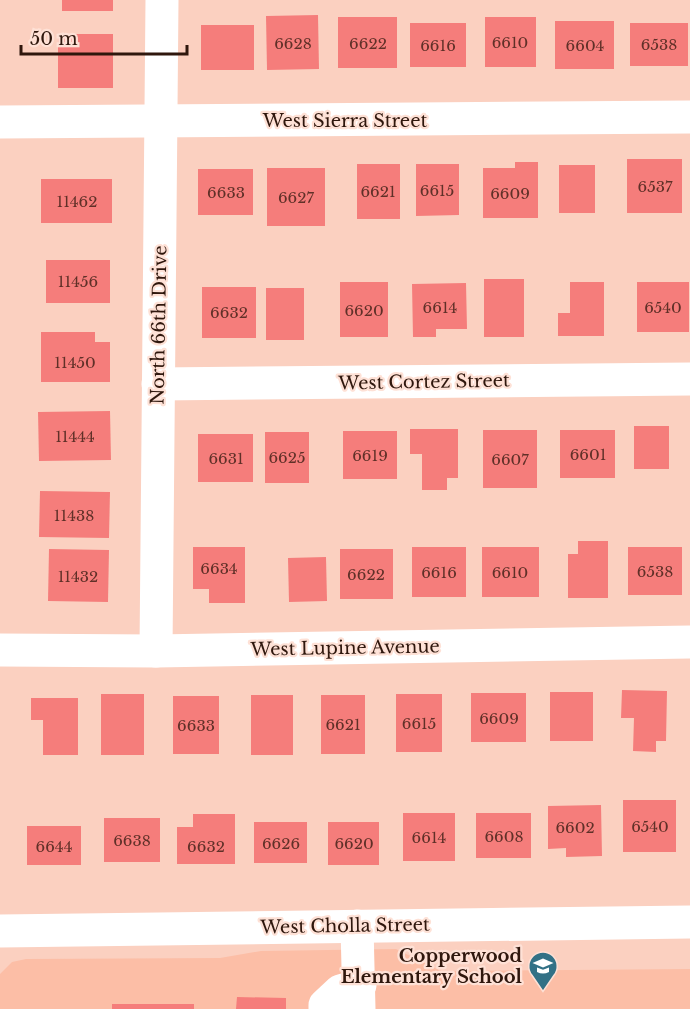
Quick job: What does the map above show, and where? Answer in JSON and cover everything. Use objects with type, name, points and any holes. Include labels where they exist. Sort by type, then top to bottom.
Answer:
[{"type":"street","name":"North 66th Drive","points":[[156,651],[162,0]]},
{"type":"street","name":"West Sierra Street","points":[[0,123],[690,117]]},
{"type":"street","name":"West Cortez Street","points":[[158,384],[690,379]]},
{"type":"street","name":"West Lupine Avenue","points":[[0,650],[156,651],[690,642]]},
{"type":"street","name":"West Cholla Street","points":[[0,931],[690,922]]},
{"type":"street","points":[[325,1009],[325,1005],[340,991],[360,997],[357,926]]},
{"type":"shaded area","points":[[396,949],[441,971],[690,969],[690,1009],[0,1009],[0,974],[12,962],[26,959],[220,958],[261,951]]},
{"type":"building","points":[[62,0],[113,0],[113,11],[62,11]]},
{"type":"building","points":[[318,15],[319,69],[267,70],[266,16]]},
{"type":"building","points":[[338,17],[397,17],[397,68],[338,68]]},
{"type":"building","points":[[485,17],[536,17],[536,67],[485,67]]},
{"type":"building","points":[[555,21],[614,21],[614,69],[555,69]]},
{"type":"building","points":[[410,23],[466,23],[466,67],[410,67]]},
{"type":"building","points":[[630,23],[688,23],[688,66],[630,66]]},
{"type":"building","points":[[201,25],[254,25],[254,70],[201,70]]},
{"type":"building","points":[[58,34],[113,34],[113,88],[58,88]]},
{"type":"building","points":[[627,159],[682,159],[682,213],[627,213]]},
{"type":"building","points":[[515,162],[538,162],[538,218],[483,218],[483,168],[515,168]]},
{"type":"building","points":[[357,164],[400,164],[400,219],[357,219]]},
{"type":"building","points":[[416,164],[459,164],[459,215],[416,216]]},
{"type":"building","points":[[559,165],[595,165],[595,213],[559,213]]},
{"type":"building","points":[[267,168],[325,168],[325,226],[267,226]]},
{"type":"building","points":[[198,169],[253,169],[253,215],[198,215]]},
{"type":"building","points":[[41,179],[112,179],[112,223],[41,223]]},
{"type":"building","points":[[46,260],[110,260],[110,303],[46,303]]},
{"type":"building","points":[[484,279],[524,279],[524,337],[484,337]]},
{"type":"building","points":[[340,282],[388,282],[388,337],[340,337]]},
{"type":"building","points":[[570,282],[604,282],[604,336],[558,336],[558,313],[570,313]]},
{"type":"building","points":[[637,282],[689,282],[689,332],[637,332]]},
{"type":"building","points":[[466,283],[467,329],[436,329],[436,337],[413,337],[412,284]]},
{"type":"building","points":[[202,287],[256,287],[256,338],[202,338]]},
{"type":"building","points":[[266,288],[304,288],[304,340],[266,340]]},
{"type":"building","points":[[41,332],[95,332],[95,342],[110,342],[110,382],[41,382]]},
{"type":"building","points":[[110,411],[111,460],[39,461],[38,412]]},
{"type":"building","points":[[634,426],[669,426],[669,469],[634,469]]},
{"type":"building","points":[[410,429],[458,429],[458,478],[447,478],[447,490],[422,490],[422,454],[410,454]]},
{"type":"building","points":[[483,430],[537,430],[537,488],[483,488]]},
{"type":"building","points":[[560,430],[615,430],[615,478],[560,478]]},
{"type":"building","points":[[343,431],[397,431],[397,479],[343,479]]},
{"type":"building","points":[[265,432],[309,432],[309,483],[265,483]]},
{"type":"building","points":[[198,434],[253,434],[253,482],[198,482]]},
{"type":"building","points":[[40,491],[110,492],[109,538],[39,537]]},
{"type":"building","points":[[578,541],[608,541],[608,598],[568,598],[568,554],[578,554]]},
{"type":"building","points":[[193,547],[245,547],[245,603],[209,603],[209,589],[193,589]]},
{"type":"building","points":[[412,547],[466,547],[466,597],[412,597]]},
{"type":"building","points":[[482,547],[539,547],[539,597],[482,597]]},
{"type":"building","points":[[628,547],[682,547],[682,595],[628,595]]},
{"type":"building","points":[[49,549],[109,550],[108,602],[48,601]]},
{"type":"building","points":[[340,549],[393,549],[393,599],[340,599]]},
{"type":"building","points":[[326,557],[327,601],[289,602],[288,558]]},
{"type":"building","points":[[622,690],[667,691],[666,741],[656,741],[656,752],[633,751],[634,718],[621,718]]},
{"type":"building","points":[[550,692],[593,692],[593,741],[550,741]]},
{"type":"building","points":[[471,693],[526,693],[526,742],[471,742]]},
{"type":"building","points":[[101,694],[144,694],[144,755],[101,755]]},
{"type":"building","points":[[396,694],[442,694],[442,752],[396,752]]},
{"type":"building","points":[[251,695],[293,695],[293,755],[251,755]]},
{"type":"building","points":[[321,695],[365,695],[365,754],[321,754]]},
{"type":"building","points":[[173,696],[219,696],[219,754],[173,754]]},
{"type":"building","points":[[31,698],[78,698],[78,755],[43,755],[43,720],[31,720]]},
{"type":"building","points":[[623,800],[676,800],[676,852],[623,852]]},
{"type":"building","points":[[601,805],[602,856],[566,857],[566,848],[548,849],[548,806]]},
{"type":"building","points":[[403,813],[455,813],[455,861],[403,861]]},
{"type":"building","points":[[476,813],[531,813],[531,858],[476,858]]},
{"type":"building","points":[[193,814],[235,814],[235,864],[177,864],[177,827],[193,827]]},
{"type":"building","points":[[104,818],[160,818],[160,862],[104,862]]},
{"type":"building","points":[[254,822],[307,822],[307,863],[254,863]]},
{"type":"building","points":[[328,822],[379,822],[379,865],[328,865]]},
{"type":"building","points":[[27,826],[81,826],[81,865],[27,865]]},
{"type":"building","points":[[237,997],[286,998],[286,1009],[236,1009]]},
{"type":"building","points":[[112,1004],[194,1004],[194,1009],[112,1009]]},
{"type":"place","name":"Copperwood Elementary School","points":[[543,992]]}]
